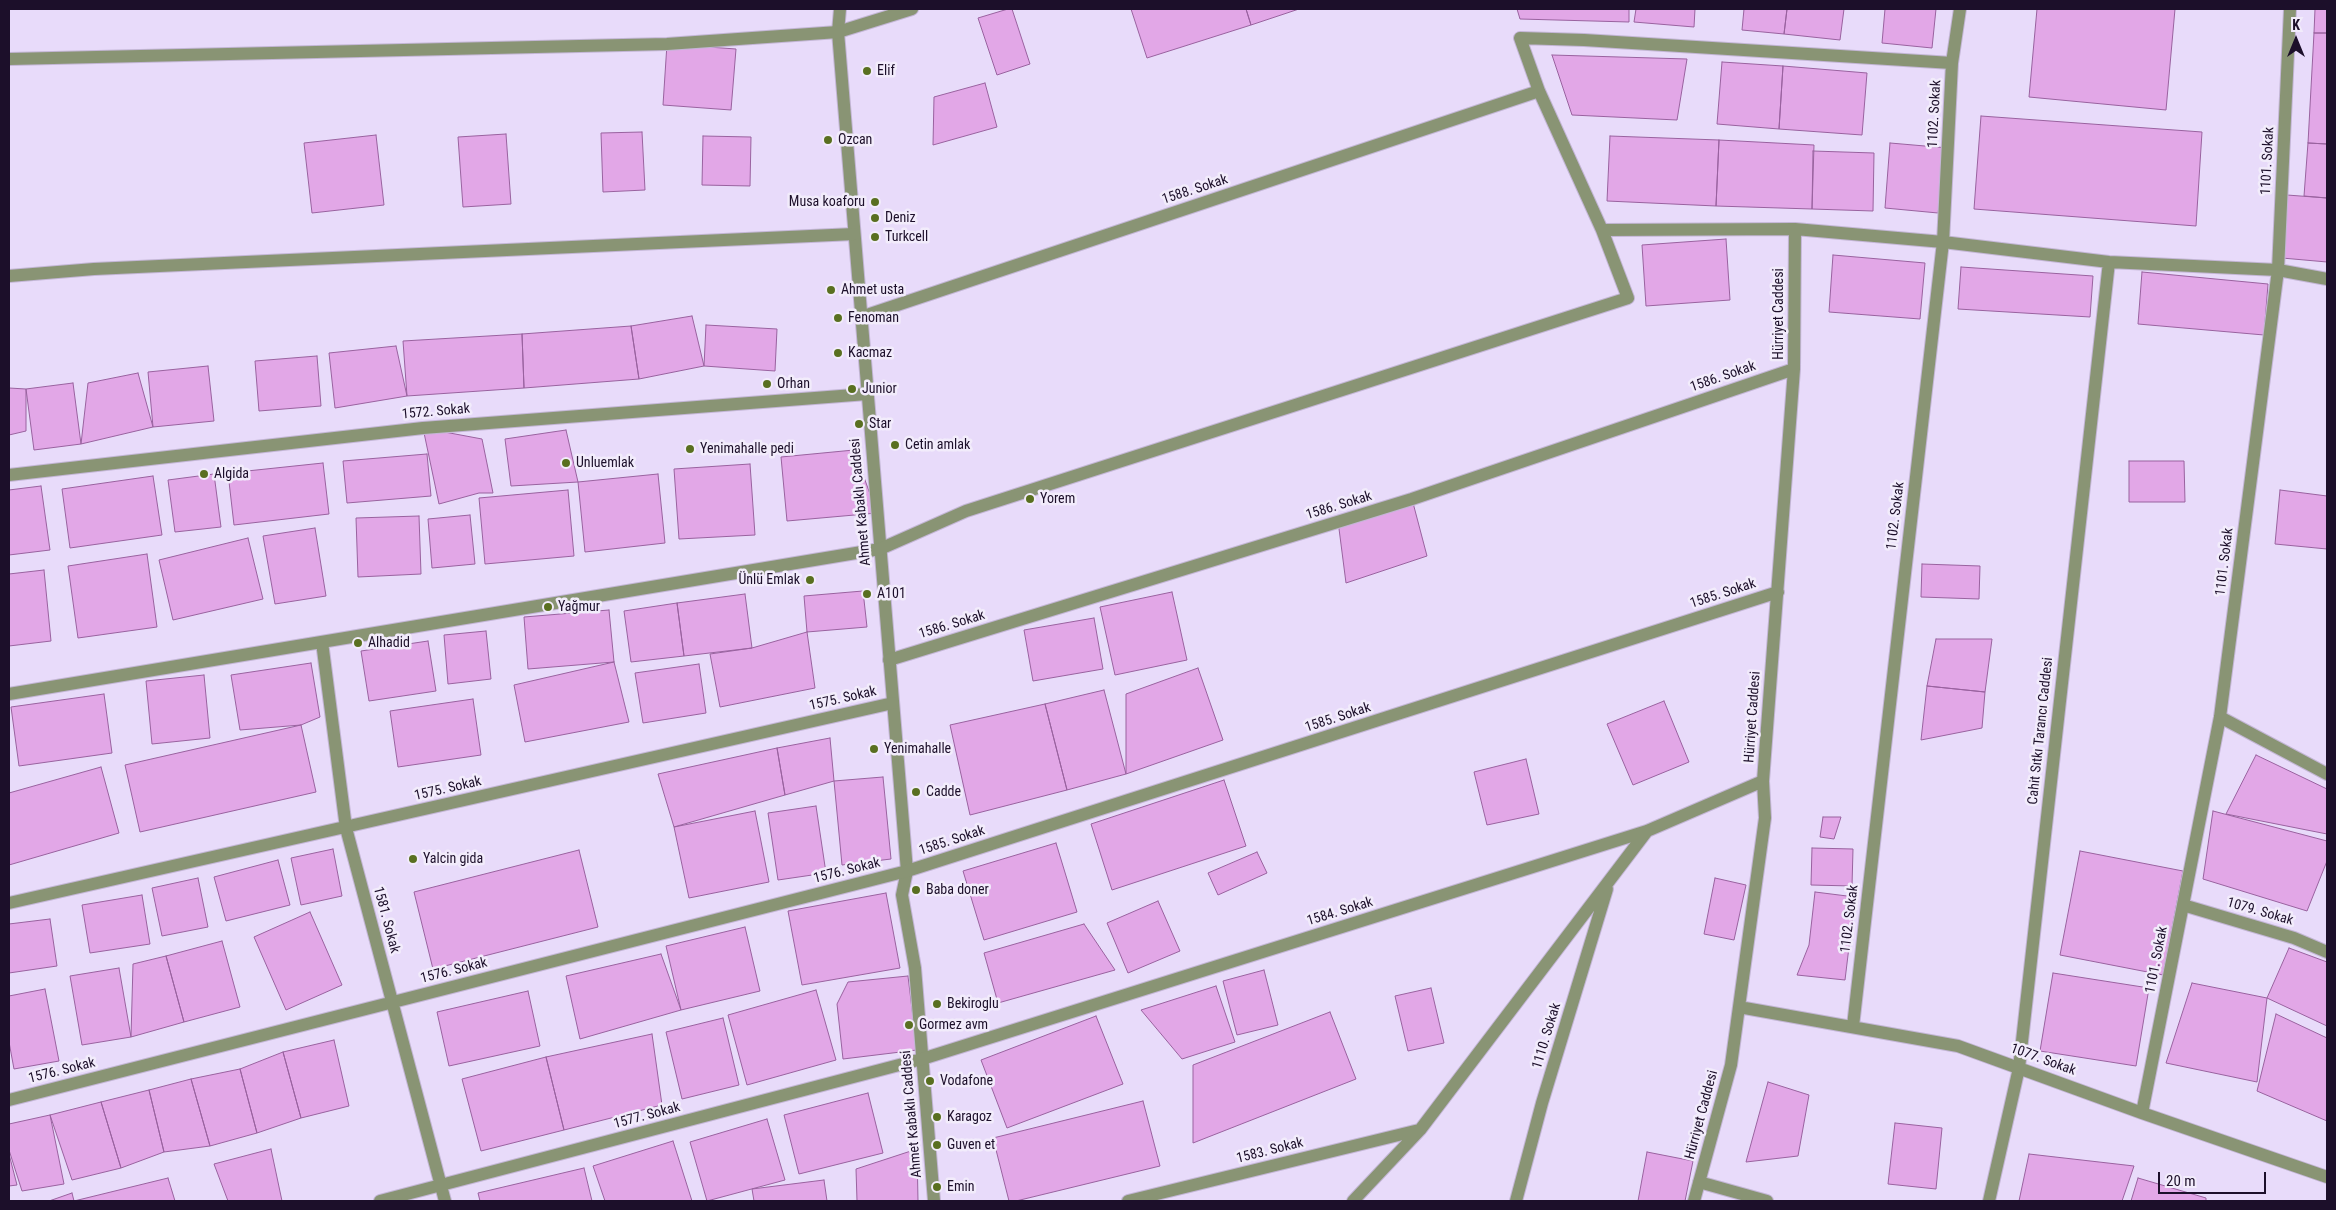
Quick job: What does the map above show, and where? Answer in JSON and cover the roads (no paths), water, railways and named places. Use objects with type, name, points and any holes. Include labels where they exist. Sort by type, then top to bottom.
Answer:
[{"type":"street","name":"Ahmet Kabaklı Caddesi","points":[[840,9],[838,32],[907,871],[902,895],[915,968],[934,1201]]},
{"type":"street","points":[[9,59],[667,44],[838,32],[912,9]]},
{"type":"street","name":"1102. Sokak","points":[[1852,1026],[1943,242],[1952,64],[1960,9]]},
{"type":"street","name":"1101. Sokak","points":[[2142,1113],[2220,717],[2278,270],[2290,9]]},
{"type":"street","points":[[9,694],[880,549],[966,511],[1628,298],[1602,230],[1539,91],[1520,38],[1584,40],[1952,64]]},
{"type":"street","name":"1588. Sokak","points":[[861,318],[1539,91]]},
{"type":"street","points":[[1602,230],[1795,229],[1943,242],[2109,262],[2278,270],[2327,279]]},
{"type":"street","name":"Hürriyet Caddesi","points":[[1694,1201],[1731,1065],[1764,818],[1763,781],[1794,369],[1795,229]]},
{"type":"street","points":[[9,276],[104,268],[854,234]]},
{"type":"street","name":"Cahit Sıtkı Tarancı Caddesi","points":[[1989,1201],[2019,1068],[2109,262]]},
{"type":"street","name":"1586. Sokak","points":[[889,660],[1412,499],[1794,369]]},
{"type":"street","name":"1572. Sokak","points":[[9,475],[423,428],[867,394]]},
{"type":"street","name":"1585. Sokak","points":[[907,871],[1778,592]]},
{"type":"street","name":"1581. Sokak","points":[[322,642],[346,828],[445,1201]]},
{"type":"street","name":"1575. Sokak","points":[[9,903],[893,703]]},
{"type":"street","points":[[2220,717],[2327,774]]},
{"type":"street","name":"1584. Sokak","points":[[922,1059],[1647,831],[1763,781]]},
{"type":"street","points":[[1353,1201],[1420,1130],[1647,831]]},
{"type":"street","name":"1576. Sokak","points":[[9,1100],[907,871]]},
{"type":"street","name":"1110. Sokak","points":[[1516,1201],[1542,1103],[1609,881]]},
{"type":"street","name":"1079. Sokak","points":[[2183,905],[2294,938],[2327,952]]},
{"type":"street","name":"1077. Sokak","points":[[1739,1007],[1958,1046],[2142,1113],[2327,1177]]},
{"type":"street","name":"1577. Sokak","points":[[380,1201],[922,1059]]},
{"type":"street","name":"1583. Sokak","points":[[1128,1201],[1420,1130]]},
{"type":"street","points":[[1699,1182],[1767,1201]]},
{"type":"place","name":"Elif","points":[[867,71]]},
{"type":"place","name":"Ozcan","points":[[828,140]]},
{"type":"place","name":"Musa koaforu","points":[[875,202]]},
{"type":"place","name":"Deniz","points":[[875,218]]},
{"type":"place","name":"Turkcell","points":[[875,237]]},
{"type":"place","name":"Ahmet usta","points":[[831,290]]},
{"type":"place","name":"Fenoman","points":[[838,318]]},
{"type":"place","name":"Kacmaz","points":[[838,353]]},
{"type":"place","name":"Orhan","points":[[767,384]]},
{"type":"place","name":"Junior","points":[[852,389]]},
{"type":"place","name":"Star","points":[[859,424]]},
{"type":"place","name":"Cetin amlak","points":[[895,445]]},
{"type":"place","name":"Yenimahalle pedi","points":[[690,449]]},
{"type":"place","name":"Unluemlak","points":[[566,463]]},
{"type":"place","name":"Algida","points":[[204,474]]},
{"type":"place","name":"Yorem","points":[[1030,499]]},
{"type":"place","name":"Ünlü Emlak","points":[[810,580]]},
{"type":"place","name":"A101","points":[[867,594]]},
{"type":"place","name":"Yağmur","points":[[548,607]]},
{"type":"place","name":"Alhadid","points":[[358,643]]},
{"type":"place","name":"Yenimahalle","points":[[874,749]]},
{"type":"place","name":"Cadde","points":[[916,792]]},
{"type":"place","name":"Yalcin gida","points":[[413,859]]},
{"type":"place","name":"Baba doner","points":[[916,890]]},
{"type":"place","name":"Bekiroglu","points":[[937,1004]]},
{"type":"place","name":"Gormez avm","points":[[909,1025]]},
{"type":"place","name":"Vodafone","points":[[930,1081]]},
{"type":"place","name":"Karagoz","points":[[937,1117]]},
{"type":"place","name":"Guven et","points":[[937,1145]]},
{"type":"place","name":"Emin","points":[[937,1187]]}]
